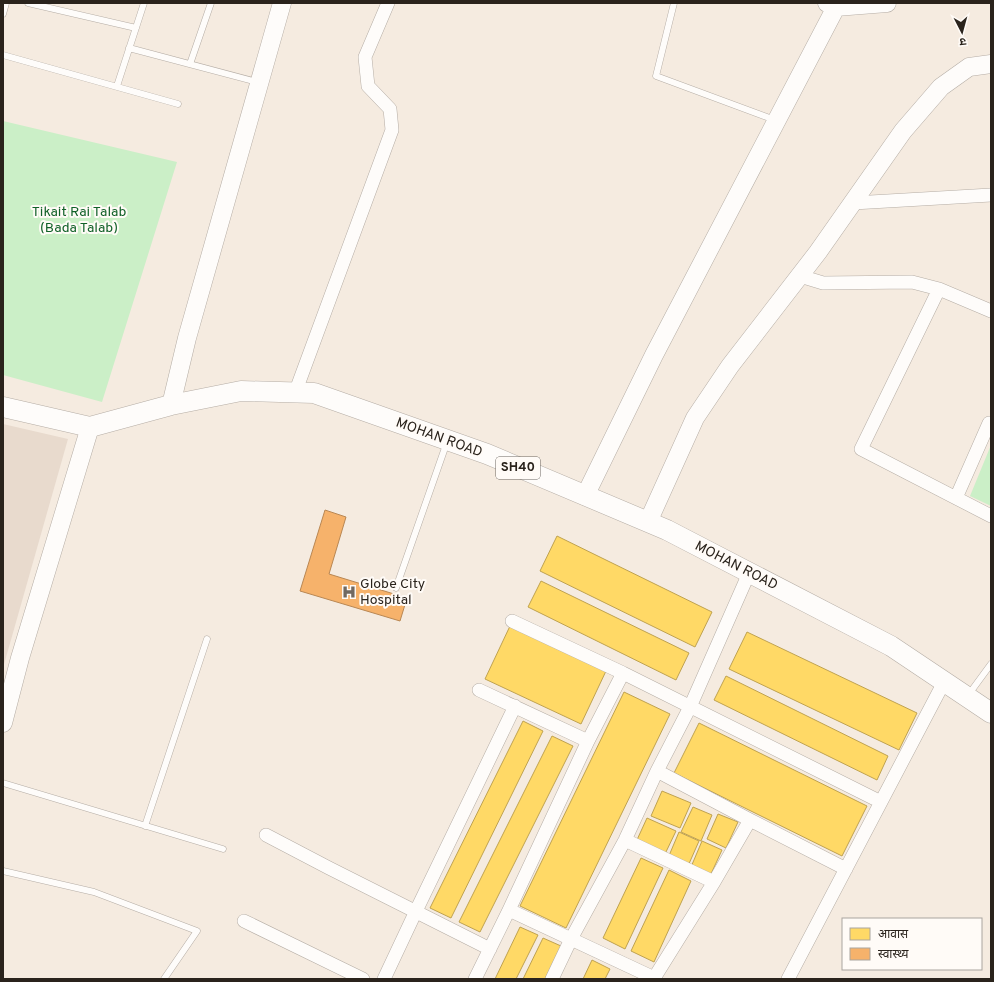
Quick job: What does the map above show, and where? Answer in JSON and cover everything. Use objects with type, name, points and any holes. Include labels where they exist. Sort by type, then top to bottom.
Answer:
[{"type":"main road","name":"MOHAN ROAD","points":[[3,407],[90,427],[171,406],[241,391],[314,393],[487,454],[667,530],[891,646],[991,713]]},
{"type":"street","points":[[171,406],[187,338],[282,3]]},
{"type":"street","points":[[295,393],[392,130],[390,109],[368,86],[365,57],[388,3]]},
{"type":"street","points":[[586,496],[654,355],[777,121],[831,5],[887,3]]},
{"type":"street","points":[[648,522],[696,418],[730,366],[818,252],[903,131],[941,86],[969,67],[991,64]]},
{"type":"street","points":[[853,203],[991,195]]},
{"type":"street","points":[[800,276],[823,283],[912,282],[939,289],[991,311]]},
{"type":"street","points":[[939,289],[861,449],[991,516]]},
{"type":"street","points":[[956,498],[989,423],[991,424]]},
{"type":"street","points":[[3,723],[20,658],[90,427]]},
{"type":"street","points":[[552,979],[625,840],[657,771],[690,707],[749,573]]},
{"type":"street","points":[[512,621],[623,673],[881,802]]},
{"type":"street","points":[[475,979],[588,741],[623,673]]},
{"type":"street","points":[[788,979],[944,682]]},
{"type":"street","points":[[480,690],[588,741]]},
{"type":"street","points":[[384,979],[515,706]]},
{"type":"street","points":[[657,771],[846,868]]},
{"type":"street","points":[[509,910],[650,976],[654,976],[714,882],[750,820]]},
{"type":"street","points":[[266,835],[490,949]]},
{"type":"street","points":[[625,840],[714,882]]},
{"type":"street","points":[[244,921],[363,979]]},
{"type":"lane","points":[[3,14],[6,3]]},
{"type":"lane","points":[[28,3],[136,28]]},
{"type":"lane","points":[[117,86],[144,3]]},
{"type":"lane","points":[[190,64],[211,3]]},
{"type":"lane","points":[[674,3],[656,76],[777,121]]},
{"type":"lane","points":[[129,48],[260,83]]},
{"type":"lane","points":[[3,55],[178,104]]},
{"type":"lane","points":[[396,588],[448,441]]},
{"type":"lane","points":[[145,826],[206,639]]},
{"type":"lane","points":[[967,697],[991,664]]},
{"type":"lane","points":[[3,783],[223,849]]},
{"type":"lane","points":[[3,871],[94,892],[197,931],[164,979]]},
{"type":"shaded area","points":[[3,424],[68,439],[3,668]]},
{"type":"green space","name":"Tikait Rai Talab (Bada Talab)","points":[[3,121],[177,162],[102,402],[3,375]]},
{"type":"green space","points":[[991,445],[991,506],[970,496]]},
{"type":"building: आवास","points":[[557,536],[712,612],[695,647],[540,571]]},
{"type":"building: आवास","points":[[541,581],[689,653],[676,680],[528,607]]},
{"type":"building: आवास","points":[[510,626],[606,671],[581,724],[485,679]]},
{"type":"building: आवास","points":[[747,632],[917,713],[899,750],[729,669]]},
{"type":"building: आवास","points":[[726,676],[888,756],[877,780],[714,700]]},
{"type":"building: आवास","points":[[624,692],[670,714],[566,928],[520,906]]},
{"type":"building: आवास","points":[[523,721],[543,731],[451,918],[430,908]]},
{"type":"building: आवास","points":[[699,723],[867,806],[842,856],[674,773]]},
{"type":"building: आवास","points":[[552,736],[573,746],[480,932],[459,922]]},
{"type":"building: आवास","points":[[662,791],[691,803],[680,828],[651,816]]},
{"type":"building: आवास","points":[[693,807],[712,815],[701,841],[681,832]]},
{"type":"building: आवास","points":[[718,814],[738,822],[726,848],[707,839]]},
{"type":"building: आवास","points":[[647,818],[676,831],[665,854],[636,842]]},
{"type":"building: आवास","points":[[679,832],[699,841],[688,866],[668,858]]},
{"type":"building: आवास","points":[[702,841],[722,850],[710,876],[691,867]]},
{"type":"building: आवास","points":[[641,858],[663,868],[625,949],[603,938]]},
{"type":"building: आवास","points":[[669,870],[691,881],[654,962],[631,951]]},
{"type":"building: आवास","points":[[520,927],[538,935],[516,979],[495,979]]},
{"type":"building: आवास","points":[[543,938],[561,946],[545,979],[523,979]]},
{"type":"building: आवास","points":[[592,960],[610,969],[605,979],[583,979]]},
{"type":"building: स्वास्थ्य","points":[[325,510],[346,517],[329,574],[407,598],[400,621],[300,591]]},
{"type":"place","name":"Globe City Hospital","points":[[349,592]]}]
